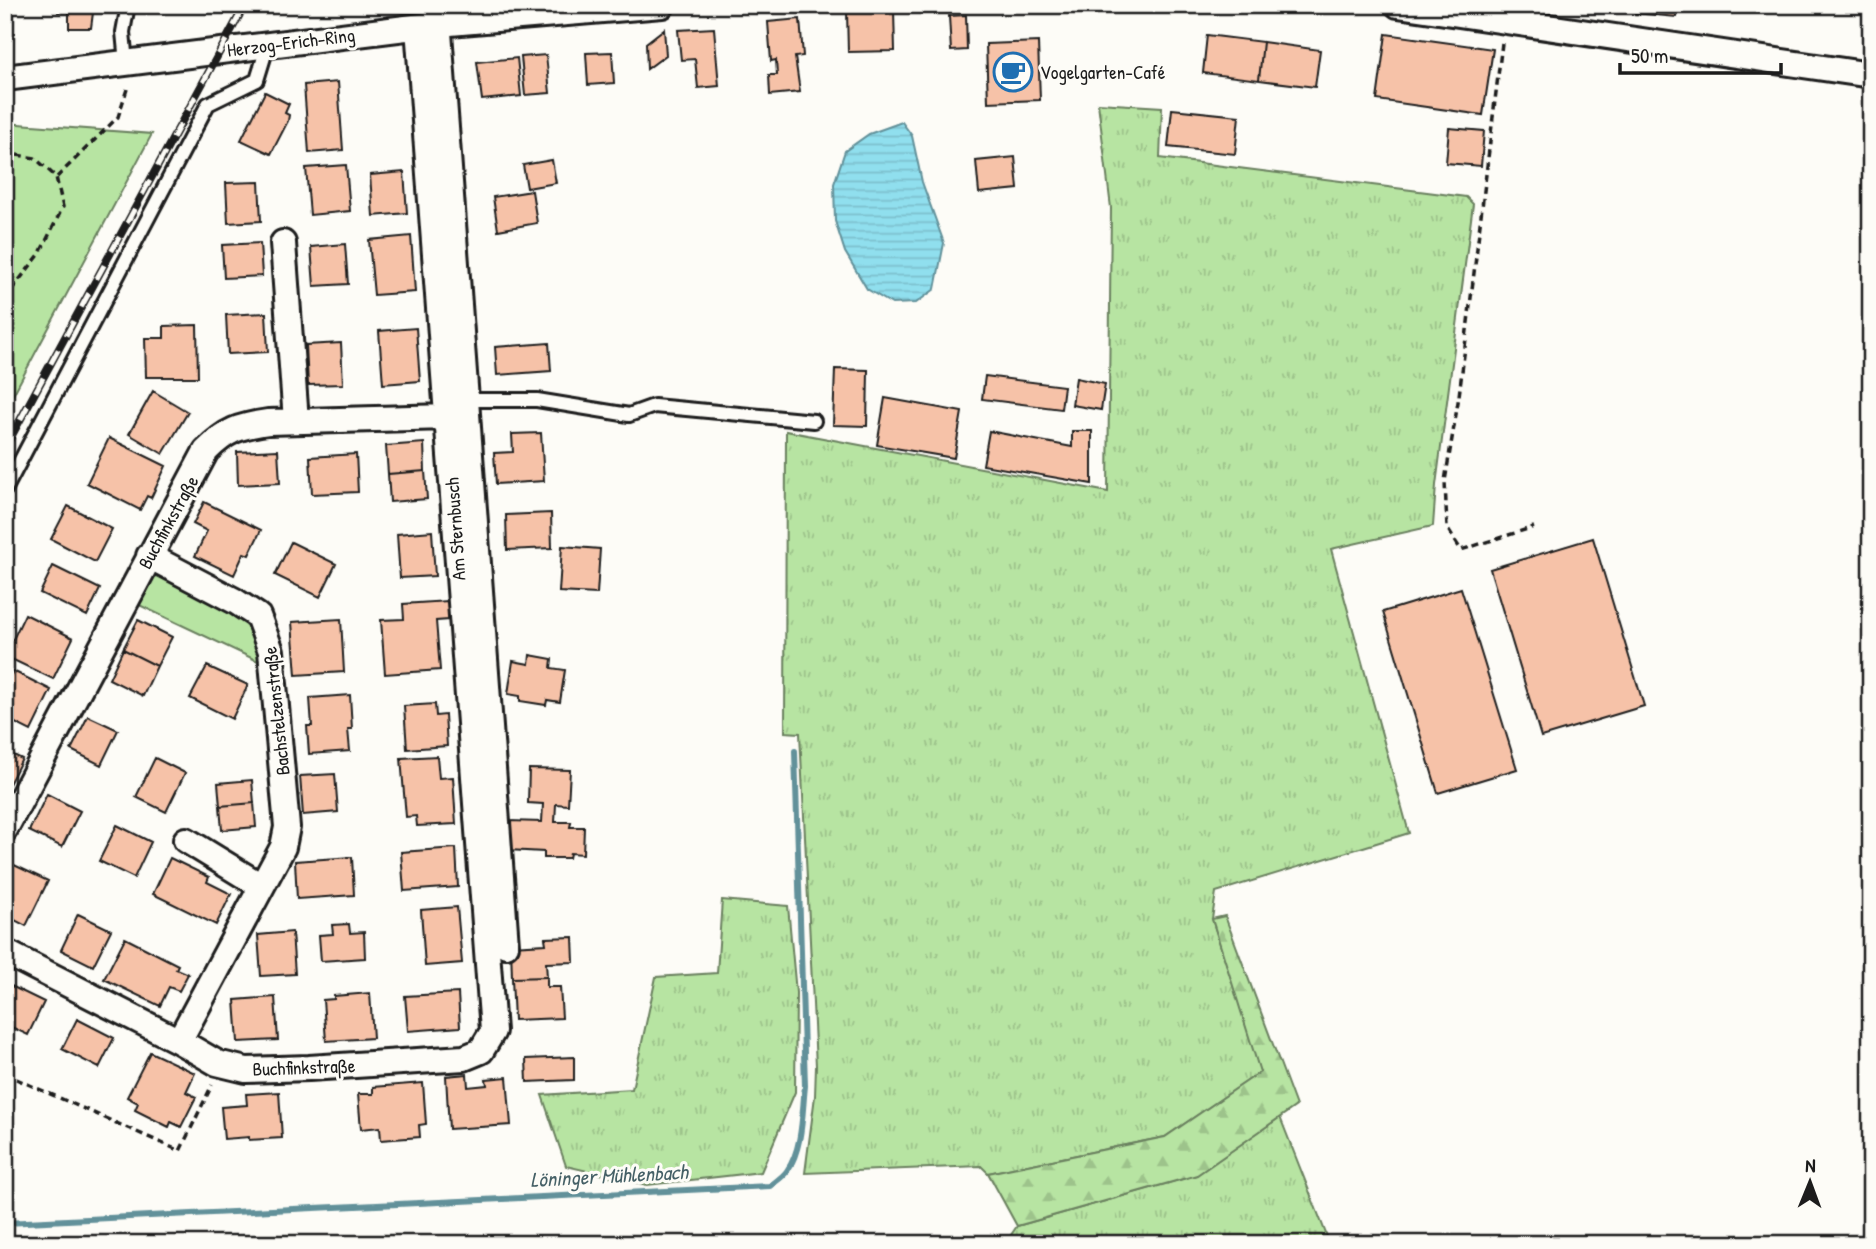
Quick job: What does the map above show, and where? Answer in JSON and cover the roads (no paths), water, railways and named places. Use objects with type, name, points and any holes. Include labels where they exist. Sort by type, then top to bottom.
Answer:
[{"type":"street","name":"Herzog-Erich-Ring","points":[[5,78],[268,44],[431,19],[662,5]]},
{"type":"street","points":[[1398,5],[1871,75]]},
{"type":"street","name":"Am Sternbusch","points":[[431,19],[466,400],[474,645],[493,1031]]},
{"type":"street","name":"Am Sternbusch","points":[[431,19],[447,417],[506,945]]},
{"type":"street","points":[[283,243],[296,421]]},
{"type":"street","name":"Buchfinkstraße","points":[[5,829],[206,451],[223,435],[243,425],[447,417]]},
{"type":"street","name":"Bachstelzenstraße","points":[[149,556],[258,616],[267,633],[271,651],[287,827],[283,847],[179,1041]]},
{"type":"street","points":[[186,840],[261,886]]},
{"type":"street","name":"Buchfinkstraße","points":[[5,952],[222,1064],[246,1070],[464,1058],[481,1051],[493,1031]]},
{"type":"lane","points":[[126,63],[123,32],[128,5]]},
{"type":"lane","points":[[5,490],[208,104],[257,80],[268,44]]},
{"type":"lane","points":[[466,400],[537,400],[629,415],[654,406],[814,421]]},
{"type":"water","points":[[902,122],[912,136],[922,182],[944,243],[935,289],[916,303],[892,304],[867,289],[845,252],[835,221],[834,184],[845,151],[869,134]]},
{"type":"waterway","name":"Löninger Mühlenbach","points":[[5,1223],[770,1186],[785,1173],[796,1152],[805,1086],[795,751]]},
{"type":"railway","points":[[5,448],[245,5]]},
{"type":"place","name":"Vogelgarten-Café","points":[[1013,72]]}]
